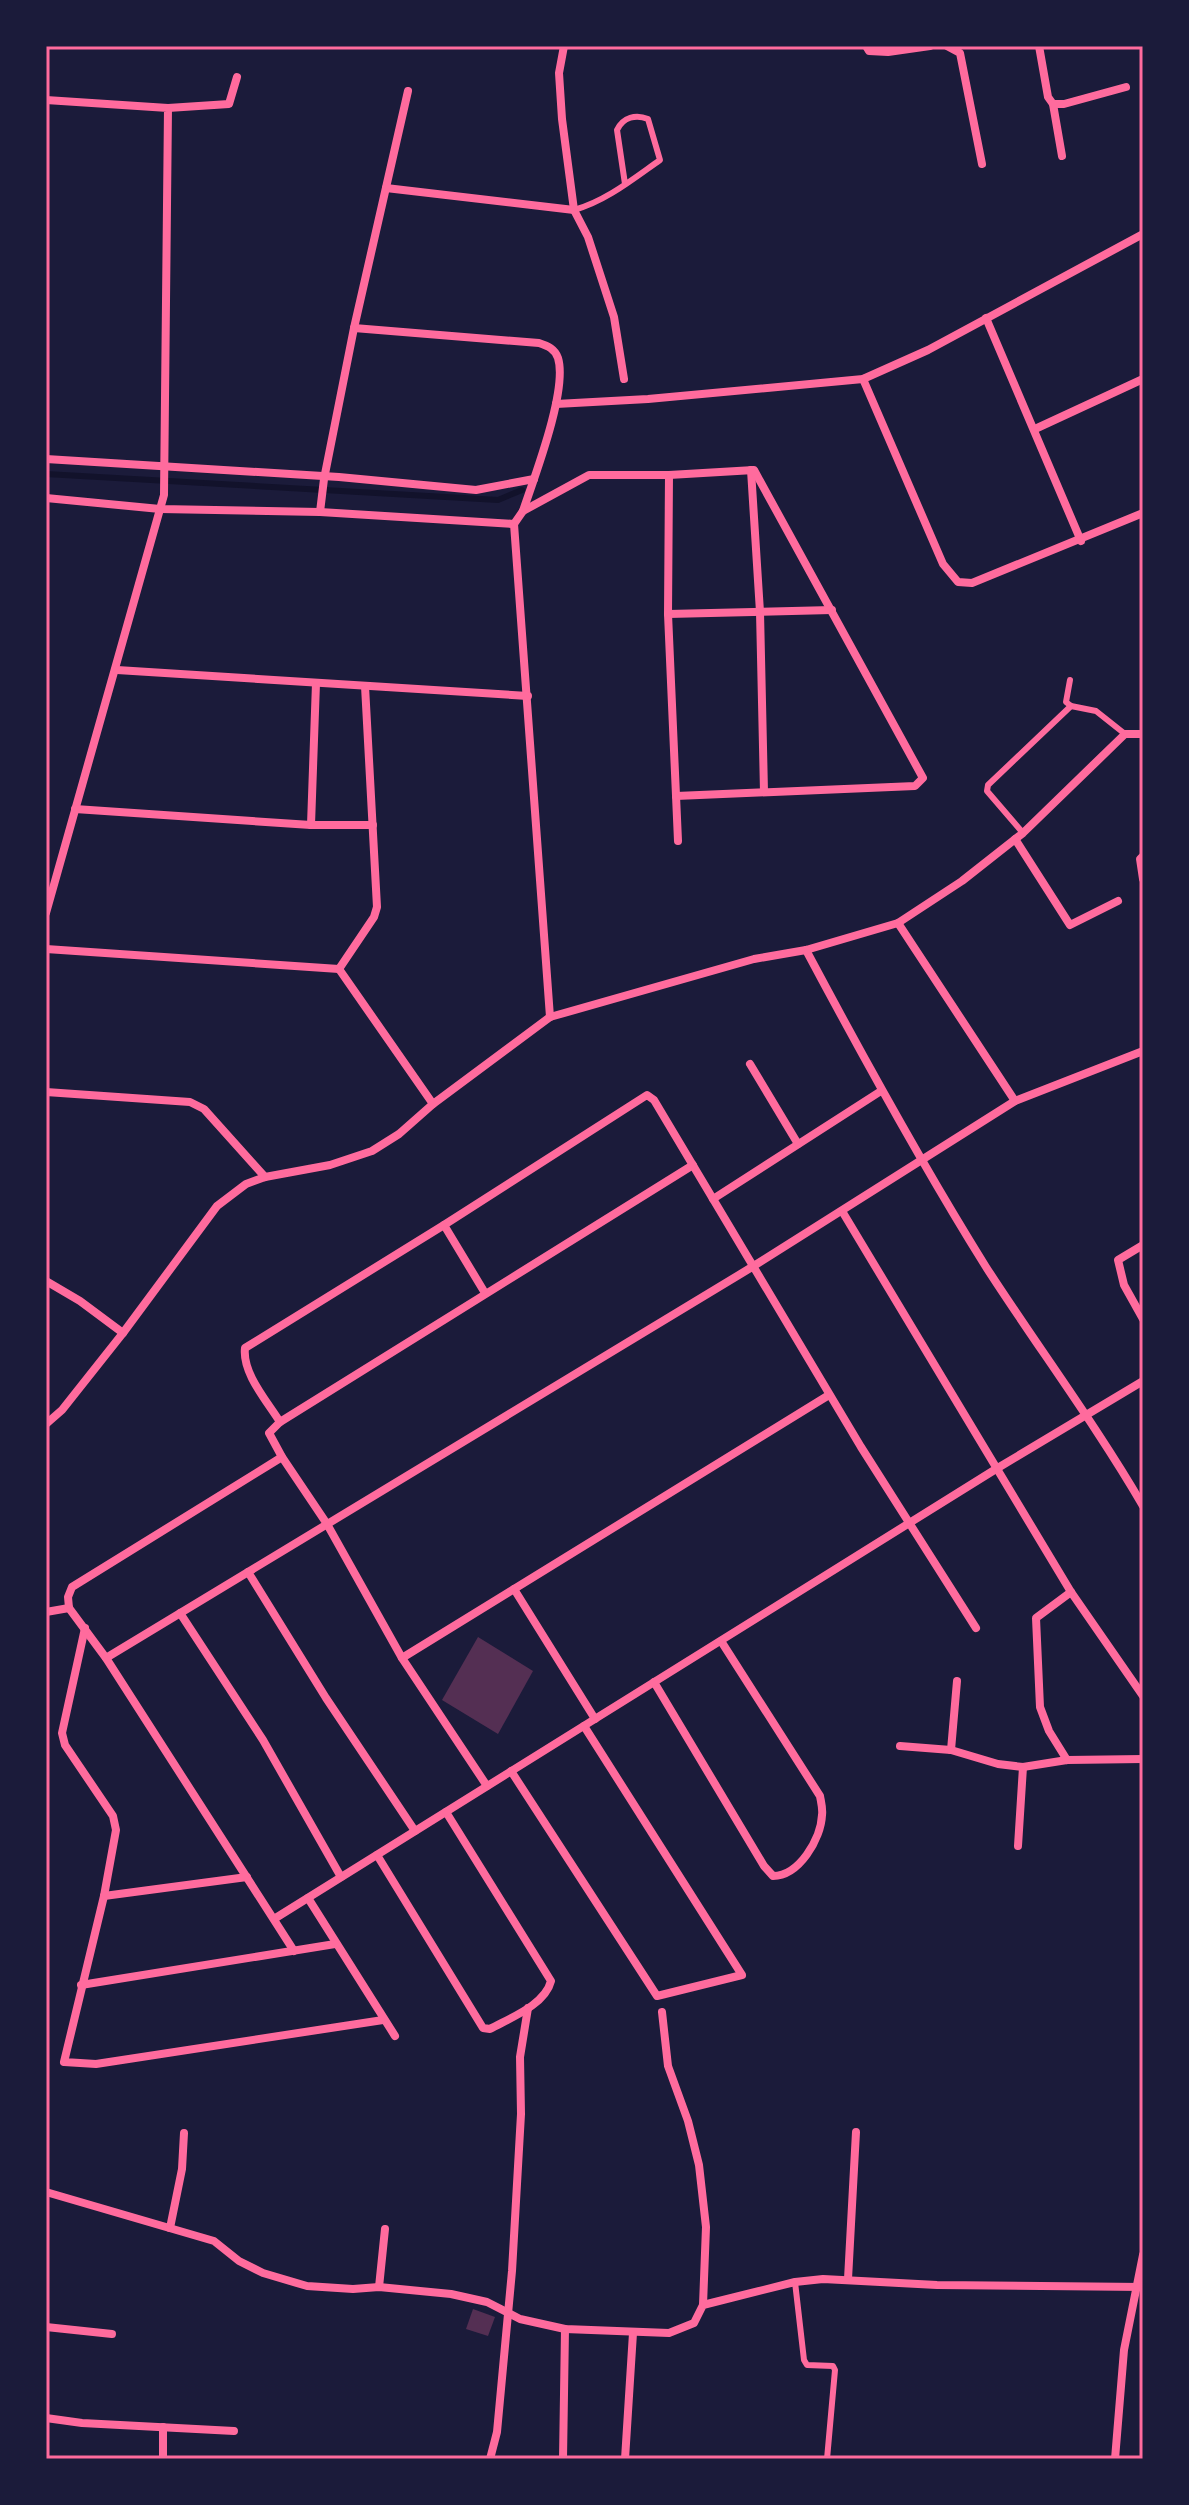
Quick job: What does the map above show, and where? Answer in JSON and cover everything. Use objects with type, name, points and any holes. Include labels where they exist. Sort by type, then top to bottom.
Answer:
[{"type":"street","points":[[564,46],[559,73],[574,210],[588,237],[614,317],[624,379]]},
{"type":"street","points":[[866,46],[869,51],[888,52],[930,46]]},
{"type":"street","points":[[947,46],[960,53],[982,164]]},
{"type":"street","points":[[1039,46],[1062,156]]},
{"type":"street","points":[[46,100],[168,108],[229,104],[237,77]]},
{"type":"street","points":[[1053,104],[1064,104],[1126,87]]},
{"type":"street","points":[[320,512],[324,477],[354,328],[408,91]]},
{"type":"street","points":[[46,913],[164,495],[168,108]]},
{"type":"street","points":[[386,188],[574,210]]},
{"type":"street","points":[[556,404],[648,399],[863,379],[928,350],[1143,234]]},
{"type":"street","points":[[986,318],[1081,541]]},
{"type":"street","points":[[354,328],[539,343],[551,348],[558,358],[556,404],[523,511],[514,524],[550,1017]]},
{"type":"street","points":[[863,379],[943,564],[958,582],[972,583],[1081,541],[1143,513]]},
{"type":"street","points":[[1035,429],[1143,379]]},
{"type":"street","points":[[46,459],[165,471],[324,477],[476,490],[534,479]]},
{"type":"street","points":[[523,511],[589,475],[754,472]]},
{"type":"street","points":[[676,796],[915,786],[923,778],[754,472]]},
{"type":"street","points":[[754,472],[764,792]]},
{"type":"street","points":[[669,475],[668,614],[678,841]]},
{"type":"street","points":[[46,498],[160,509],[320,512],[514,524]]},
{"type":"street","points":[[668,614],[832,610]]},
{"type":"street","points":[[117,670],[528,696]]},
{"type":"street","points":[[311,825],[316,683]]},
{"type":"street","points":[[339,969],[374,917],[377,907],[365,686]]},
{"type":"street","points":[[46,1424],[62,1410],[123,1333],[217,1206],[246,1184],[265,1177],[330,1165],[372,1151],[399,1134],[433,1104],[550,1017],[754,959],[806,950],[898,923],[962,881],[1019,836],[1125,734],[1143,734]]},
{"type":"street","points":[[75,809],[311,825],[373,825]]},
{"type":"street","points":[[1019,836],[1059,912],[1070,925],[1118,901]]},
{"type":"street","points":[[1143,856],[1140,867],[1143,879]]},
{"type":"street","points":[[898,923],[1015,1101]]},
{"type":"street","points":[[46,949],[339,969]]},
{"type":"street","points":[[806,950],[881,1091],[986,1267],[1142,1502]]},
{"type":"street","points":[[339,969],[433,1104]]},
{"type":"street","points":[[106,1658],[752,1267],[1015,1101],[1143,1051]]},
{"type":"street","points":[[750,1064],[798,1144]]},
{"type":"street","points":[[713,1199],[881,1091]]},
{"type":"street","points":[[46,1092],[190,1102],[204,1109],[265,1177]]},
{"type":"street","points":[[280,1422],[248,1370],[245,1348],[647,1095],[654,1100],[829,1395],[976,1628]]},
{"type":"street","points":[[487,1786],[402,1658],[327,1524],[269,1436],[271,1429],[693,1165]]},
{"type":"street","points":[[842,1211],[1071,1592],[1143,1696]]},
{"type":"street","points":[[444,1225],[485,1293]]},
{"type":"street","points":[[1143,1245],[1118,1260],[1124,1285],[1143,1319]]},
{"type":"street","points":[[46,1281],[80,1301],[123,1333]]},
{"type":"street","points":[[274,1919],[996,1469],[1143,1381]]},
{"type":"street","points":[[402,1658],[829,1395]]},
{"type":"street","points":[[282,1457],[72,1587],[68,1597],[69,1608],[106,1658],[294,1951]]},
{"type":"street","points":[[248,1572],[326,1698],[415,1831]]},
{"type":"street","points":[[514,1589],[595,1719]]},
{"type":"street","points":[[1067,1760],[1049,1731],[1040,1707],[1036,1618],[1071,1592]]},
{"type":"street","points":[[46,1612],[69,1608]]},
{"type":"street","points":[[180,1613],[263,1740],[341,1877]]},
{"type":"street","points":[[85,1628],[62,1733],[65,1745],[113,1816],[116,1830],[104,1896],[64,2062],[96,2064],[383,2020]]},
{"type":"street","points":[[654,1682],[764,1866],[773,1876],[783,1876],[803,1859],[819,1833],[823,1814],[820,1796],[721,1641]]},
{"type":"street","points":[[951,1750],[957,1681]]},
{"type":"street","points":[[511,1771],[657,1996],[742,1975],[584,1726]]},
{"type":"street","points":[[900,1746],[951,1750],[998,1764],[1023,1767],[1067,1760],[1143,1759]]},
{"type":"street","points":[[1018,1846],[1023,1767]]},
{"type":"street","points":[[377,1855],[483,2028],[490,2029],[528,2008],[549,1988],[551,1981],[446,1812]]},
{"type":"street","points":[[104,1896],[247,1877]]},
{"type":"street","points":[[308,1898],[395,2036]]},
{"type":"street","points":[[81,1985],[335,1944]]},
{"type":"street","points":[[490,2459],[497,2432],[515,2227],[521,2114],[520,2057],[528,2008]]},
{"type":"street","points":[[46,2192],[214,2241],[239,2261],[286,2281],[307,2286],[379,2287],[451,2294],[487,2302],[520,2319],[565,2329],[669,2333],[694,2323],[703,2305],[706,2227],[699,2165],[688,2121],[668,2066],[662,2012]]},
{"type":"street","points":[[848,2279],[856,2132]]},
{"type":"street","points":[[170,2228],[182,2169],[184,2133]]},
{"type":"street","points":[[379,2287],[385,2229]]},
{"type":"street","points":[[1115,2459],[1124,2350],[1140,2287],[1143,2255]]},
{"type":"street","points":[[703,2305],[795,2282],[823,2279],[937,2285],[1140,2287]]},
{"type":"street","points":[[46,2327],[112,2334]]},
{"type":"street","points":[[563,2459],[565,2329]]},
{"type":"street","points":[[625,2459],[633,2333]]},
{"type":"street","points":[[46,2418],[234,2431]]},
{"type":"street","points":[[163,2427],[163,2459]]},
{"type":"lane","points":[[574,210],[592,205],[625,184],[660,160],[648,119],[640,116],[620,124],[617,130],[625,184]]},
{"type":"lane","points":[[1070,680],[1065,699],[1071,706],[1096,711],[1125,734]]},
{"type":"lane","points":[[1019,836],[987,791],[988,785],[1071,706]]},
{"type":"lane","points":[[795,2282],[807,2365],[833,2366],[835,2370],[827,2459]]},
{"type":"building","points":[[478,1637],[533,1671],[498,1734],[442,1700]]},
{"type":"building","points":[[473,2309],[495,2317],[488,2336],[466,2329]]},
{"type":"waterway","points":[[46,474],[498,500],[522,490]]}]
